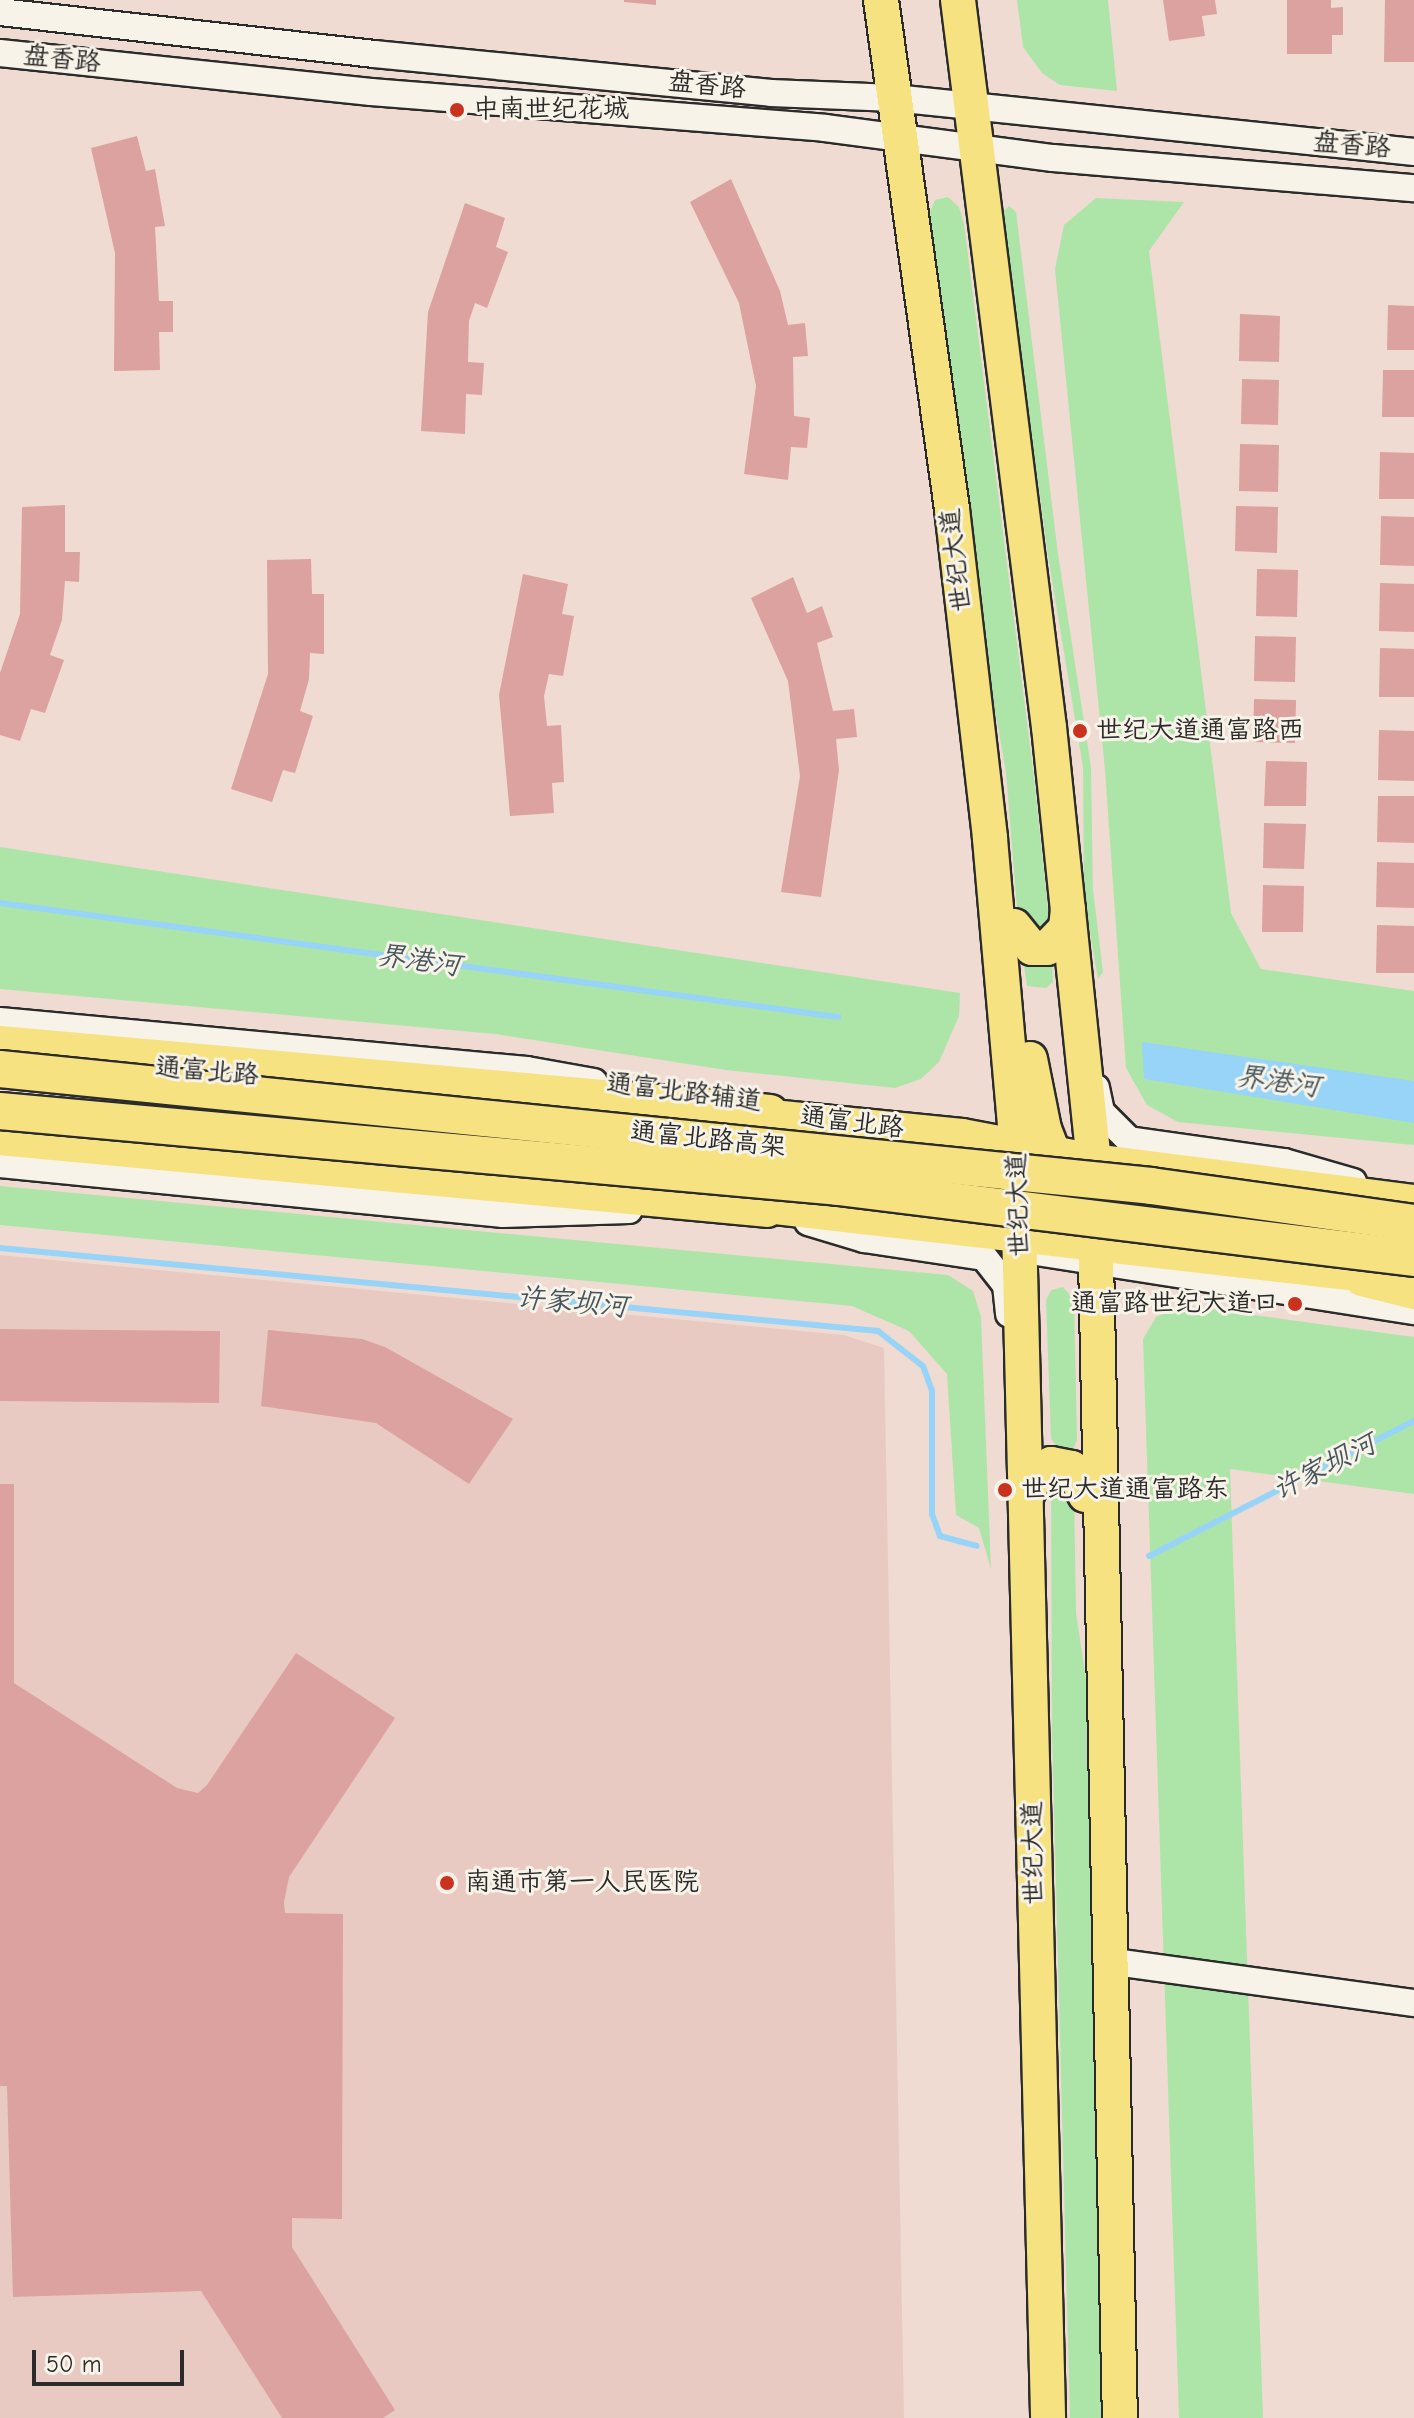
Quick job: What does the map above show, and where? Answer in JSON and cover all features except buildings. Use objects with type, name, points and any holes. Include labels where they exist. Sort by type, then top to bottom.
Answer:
[{"type":"highway","points":[[0,1044],[770,1113]]},
{"type":"highway","name":"通富北路高架","points":[[0,1069],[1151,1186],[1414,1223]]},
{"type":"highway","name":"通富北路高架","points":[[0,1111],[838,1187],[1414,1258]]},
{"type":"highway","points":[[0,1135],[618,1204],[767,1209]]},
{"type":"highway","points":[[1362,1278],[1414,1291]]},
{"type":"main road","name":"世纪大道","points":[[881,0],[966,636],[1030,1148],[1021,1243],[1048,2418]]},
{"type":"main road","points":[[958,0],[1064,861],[1094,1152],[1083,1243],[1087,1640],[1110,1818]]},
{"type":"main road","points":[[966,636],[998,777],[1032,1081],[1030,1148],[1047,1203],[1083,1243],[1110,1818],[1120,2418]]},
{"type":"main road","points":[[1014,926],[1032,948],[1047,948],[1066,928],[1068,906]]},
{"type":"main road","name":"通富北路","points":[[0,1053],[680,1114],[770,1113],[899,1123],[962,1130],[1030,1148],[1094,1152],[1414,1201]]},
{"type":"main road","points":[[899,1123],[962,1130]]},
{"type":"main road","points":[[0,1135],[658,1187],[767,1209],[1021,1243],[1083,1243],[1168,1264],[1248,1275],[1414,1278]]},
{"type":"main road","points":[[1168,1264],[1208,1267],[1248,1275]]},
{"type":"main road","points":[[1025,1486],[1051,1464],[1072,1468],[1085,1495]]},
{"type":"street","name":"盘香路","points":[[0,12],[771,93],[894,98],[1414,152]]},
{"type":"street","name":"盘香路","points":[[0,53],[1414,188]]},
{"type":"street","points":[[1064,861],[1082,963],[1097,1096],[1113,1128],[1129,1140],[1153,1146],[1284,1162],[1414,1201]]},
{"type":"street","name":"通富北路辅道","points":[[0,1021],[527,1070],[629,1088],[899,1123]]},
{"type":"street","points":[[1094,1152],[1414,1190]]},
{"type":"street","points":[[0,1164],[503,1214],[618,1204],[830,1229],[1021,1243]]},
{"type":"street","points":[[767,1209],[864,1239],[962,1250],[984,1257],[997,1270],[1009,1304],[1011,1399],[1025,1486]]},
{"type":"street","points":[[1248,1275],[1414,1311]]},
{"type":"street","points":[[1114,1962],[1414,2003]]},
{"type":"shaded area","name":"南通市第一人民医院","points":[[0,1255],[844,1335],[884,1348],[904,2418],[0,2418]]},
{"type":"green space","points":[[1017,0],[1108,0],[1117,91],[1060,85],[1042,73],[1023,47]]},
{"type":"green space","points":[[948,197],[959,207],[964,224],[1034,778],[1049,919],[1045,930],[1029,932],[1018,920],[1006,772],[982,636],[930,212],[935,200]]},
{"type":"green space","points":[[1096,198],[1184,202],[1149,251],[1231,913],[1261,969],[1414,991],[1414,1145],[1178,1122],[1147,1105],[1126,1068],[1105,770],[1055,269],[1064,225]]},
{"type":"green space","points":[[1009,206],[1016,212],[1058,554],[1091,767],[1093,890],[1103,972],[1098,979],[1084,897],[1083,767],[1048,556],[1002,213]]},
{"type":"green space","points":[[0,847],[960,993],[959,1016],[939,1062],[921,1079],[895,1088],[726,1070],[495,1034],[0,989]]},
{"type":"green space","points":[[1052,958],[1053,982],[1046,988],[1027,986],[1023,959]]},
{"type":"green space","points":[[0,1186],[948,1275],[973,1291],[981,1317],[991,1569],[979,1528],[956,1515],[947,1374],[909,1331],[852,1306],[0,1225]]},
{"type":"green space","points":[[1063,1287],[1074,1300],[1077,1440],[1073,1449],[1062,1452],[1051,1439],[1046,1300],[1051,1290]]},
{"type":"green space","points":[[1181,1305],[1414,1337],[1414,1494],[1230,1469],[1263,2418],[1179,2418],[1143,1339],[1156,1317]]},
{"type":"green space","points":[[1056,1479],[1074,1489],[1076,1613],[1092,1719],[1107,2418],[1070,2418],[1052,1733],[1051,1488]]},
{"type":"water","points":[[1142,1042],[1414,1081],[1414,1123],[1144,1079]]},
{"type":"waterway","name":"界港河","points":[[0,903],[838,1017]]},
{"type":"waterway","name":"许家坝河","points":[[0,1248],[878,1331],[923,1366],[932,1391],[932,1514],[940,1536],[977,1546]]},
{"type":"waterway","name":"许家坝河","points":[[1149,1556],[1414,1421]]},
{"type":"place","name":"中南世纪花城","points":[[457,110]]},
{"type":"place","name":"世纪大道通富路西","points":[[1080,731]]},
{"type":"place","name":"通富路世纪大道口","points":[[1295,1304]]},
{"type":"place","name":"世纪大道通富路东","points":[[1005,1490]]},
{"type":"place","name":"南通市第一人民医院","points":[[447,1883]]}]
